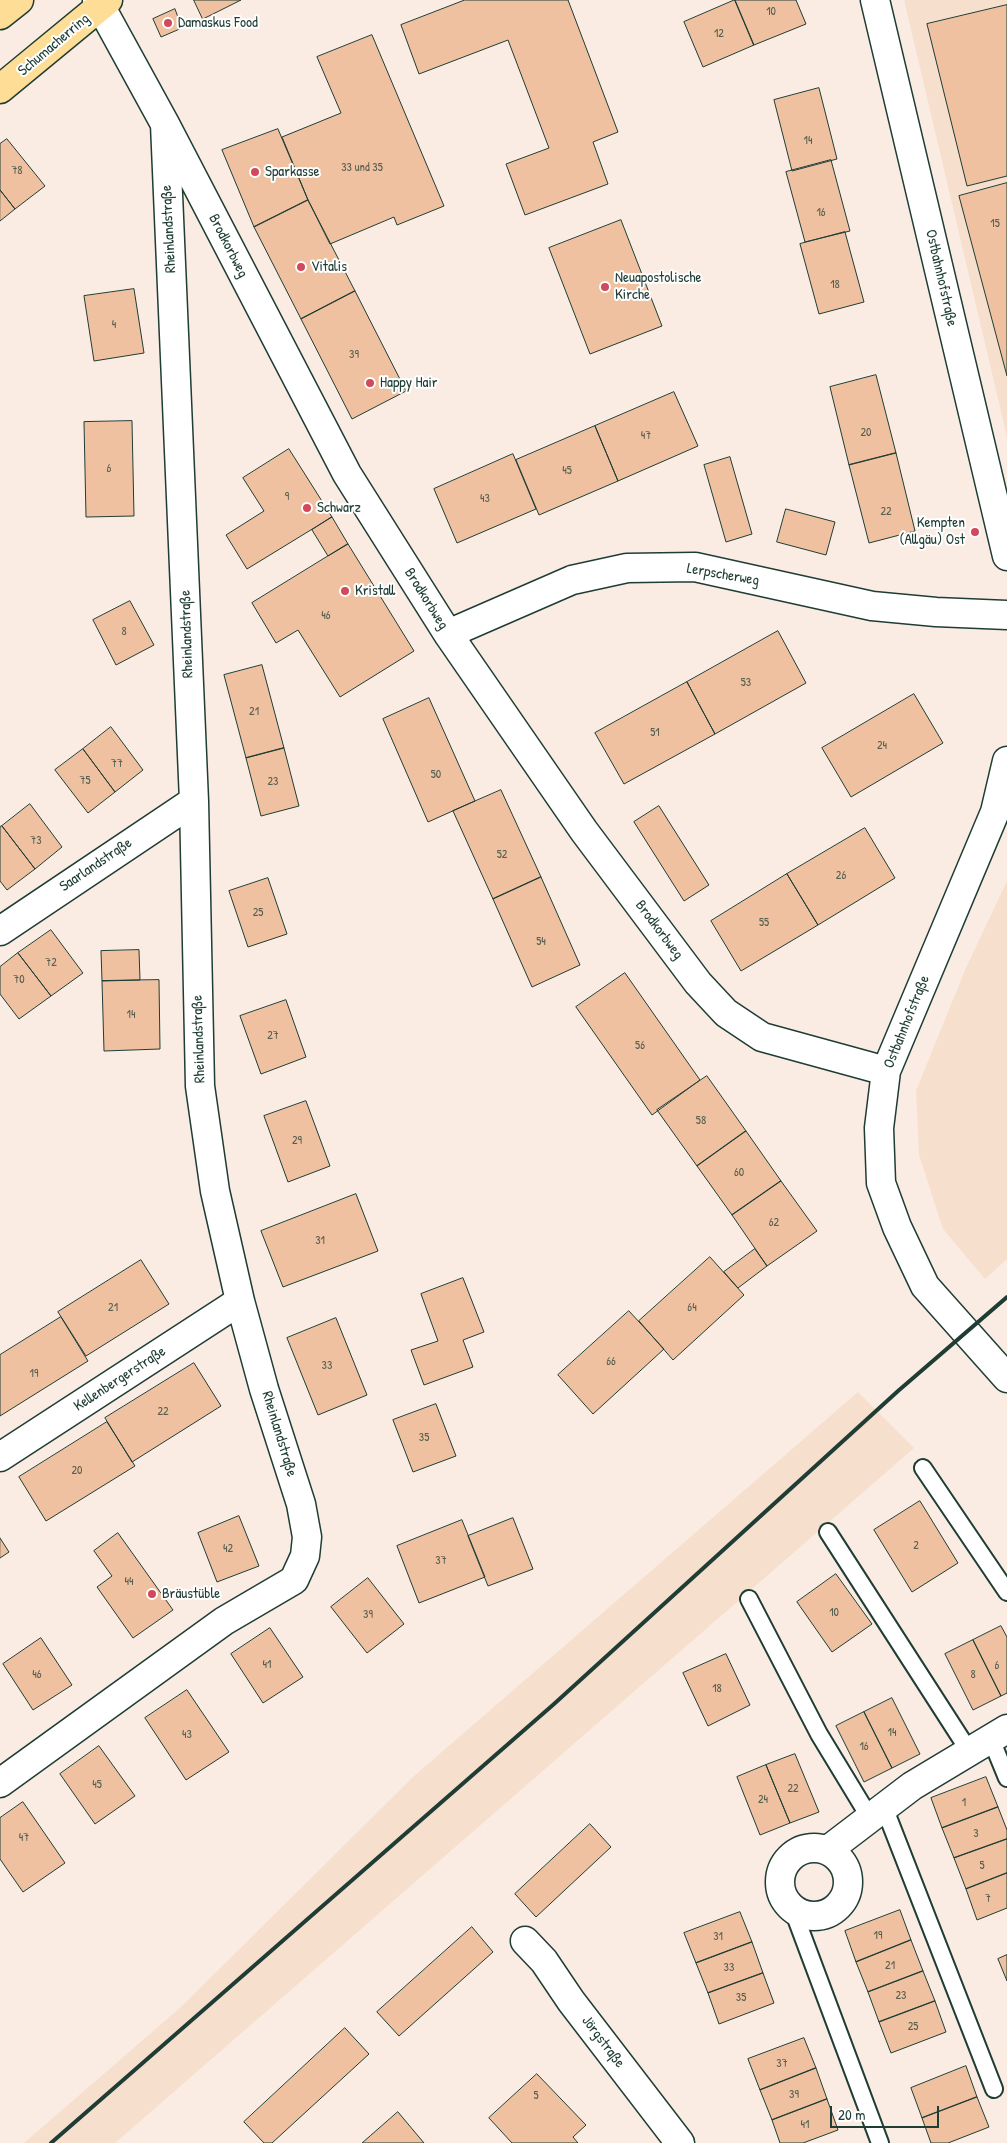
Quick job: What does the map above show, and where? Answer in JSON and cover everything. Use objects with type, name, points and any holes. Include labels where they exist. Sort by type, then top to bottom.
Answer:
[{"type":"main road","points":[[0,15],[19,0]]},
{"type":"main road","name":"Schumacherring","points":[[0,89],[102,2]]},
{"type":"street","name":"Ostbahnhofstraße","points":[[875,0],[1007,556]]},
{"type":"street","name":"Brodkorbweg","points":[[102,2],[346,474],[448,634],[584,831],[698,983],[726,1013],[762,1037],[886,1071]]},
{"type":"street","name":"Rheinlandstraße","points":[[0,1783],[224,1621],[294,1580],[305,1556],[307,1537],[301,1504],[264,1389],[240,1301],[215,1191],[200,1086],[194,801],[165,124]]},
{"type":"street","name":"Lerpscherweg","points":[[448,634],[572,580],[628,568],[695,567],[872,606],[936,612],[1007,615]]},
{"type":"street","name":"Ostbahnhofstraße","points":[[1007,761],[995,812],[886,1071],[879,1128],[881,1183],[897,1227],[925,1286],[1007,1378]]},
{"type":"street","name":"Saarlandstraße","points":[[0,931],[194,801]]},
{"type":"street","name":"Kellenbergerstraße","points":[[0,1457],[240,1301]]},
{"type":"street","points":[[828,1850],[912,1786],[989,1740]]},
{"type":"street","points":[[807,1848],[828,1850],[844,1866],[848,1876],[847,1888],[844,1898],[837,1907],[827,1913],[810,1915],[794,1909],[786,1902],[780,1879],[783,1868],[797,1852],[807,1848]]},
{"type":"street","name":"Jörgstraße","points":[[525,1941],[544,1961],[571,2001],[680,2143]]},
{"type":"lane","points":[[923,1468],[1007,1592]]},
{"type":"lane","points":[[828,1532],[989,1740],[1007,1778]]},
{"type":"lane","points":[[749,1598],[819,1734],[877,1813],[994,2089]]},
{"type":"lane","points":[[786,1902],[794,1913],[880,2143]]},
{"type":"shaded area","points":[[904,0],[1007,0],[1007,439],[1004,424]]},
{"type":"shaded area","points":[[1007,881],[1007,1259],[985,1279],[943,1229],[919,1155],[916,1091],[965,970]]},
{"type":"shaded area","points":[[858,1392],[914,1448],[115,2143],[24,2143],[181,2007],[414,1776]]},
{"type":"building","points":[[194,0],[241,0],[203,19]]},
{"type":"building","points":[[465,0],[568,0],[618,132],[593,142],[608,184],[525,215],[506,164],[549,148],[508,40],[419,74],[401,25]]},
{"type":"building","points":[[735,0],[796,0],[806,24],[754,45]]},
{"type":"building","points":[[735,0],[754,45],[703,67],[684,22]]},
{"type":"building","points":[[1007,5],[1007,176],[967,186],[927,24]]},
{"type":"building","name":"Damaskus Food","points":[[175,9],[182,28],[161,37],[153,19]]},
{"type":"building","points":[[372,35],[444,206],[397,225],[394,217],[330,244],[308,200],[282,137],[341,113],[317,57]]},
{"type":"building","points":[[819,88],[837,159],[792,171],[774,100]]},
{"type":"building","points":[[278,129],[308,200],[254,227],[222,150]]},
{"type":"building","points":[[7,139],[45,186],[15,209],[0,190],[0,144]]},
{"type":"building","points":[[831,160],[850,231],[805,242],[786,172]]},
{"type":"building","points":[[1007,183],[1007,376],[959,196]]},
{"type":"building","points":[[0,190],[15,209],[0,221]]},
{"type":"building","points":[[308,200],[355,291],[301,319],[254,227]]},
{"type":"building","name":"Neuapostolische Kirche","points":[[621,220],[662,326],[590,354],[549,248]]},
{"type":"building","points":[[845,232],[864,302],[819,314],[800,244]]},
{"type":"building","points":[[134,289],[144,353],[94,361],[84,296]]},
{"type":"building","points":[[355,291],[406,391],[352,419],[301,319]]},
{"type":"building","points":[[876,375],[896,453],[849,465],[830,387]]},
{"type":"building","points":[[674,392],[698,446],[618,481],[595,426]]},
{"type":"building","points":[[132,421],[134,516],[86,517],[84,422]]},
{"type":"building","points":[[595,426],[618,481],[539,515],[516,460]]},
{"type":"building","points":[[289,449],[332,517],[247,569],[226,535],[264,511],[243,478]]},
{"type":"building","points":[[896,453],[915,531],[869,543],[849,465]]},
{"type":"building","points":[[513,454],[536,509],[457,543],[434,489]]},
{"type":"building","points":[[730,457],[752,534],[726,542],[704,465]]},
{"type":"building","points":[[786,509],[835,522],[826,555],[777,542]]},
{"type":"building","points":[[332,517],[348,544],[328,556],[312,530]]},
{"type":"building","points":[[348,544],[414,651],[340,697],[298,630],[276,643],[252,603]]},
{"type":"building","points":[[130,601],[154,645],[116,665],[93,620]]},
{"type":"building","points":[[778,631],[806,683],[715,734],[687,682]]},
{"type":"building","points":[[262,665],[284,748],[246,758],[224,675]]},
{"type":"building","points":[[687,682],[715,734],[624,784],[595,733]]},
{"type":"building","points":[[914,694],[943,743],[851,797],[822,748]]},
{"type":"building","points":[[429,698],[475,801],[428,822],[383,719]]},
{"type":"building","points":[[111,727],[143,770],[115,792],[83,749]]},
{"type":"building","points":[[284,748],[299,806],[261,816],[246,758]]},
{"type":"building","points":[[83,749],[115,792],[88,813],[55,770]]},
{"type":"building","points":[[501,790],[541,877],[493,899],[453,811]]},
{"type":"building","points":[[30,804],[62,847],[35,869],[2,826]]},
{"type":"building","points":[[659,806],[709,885],[684,901],[634,822]]},
{"type":"building","points":[[2,826],[35,869],[7,890],[0,881],[0,827]]},
{"type":"building","points":[[865,828],[895,878],[818,925],[787,874]]},
{"type":"building","points":[[787,874],[818,925],[741,971],[711,921]]},
{"type":"building","points":[[541,877],[580,965],[532,987],[493,899]]},
{"type":"building","points":[[268,878],[287,934],[248,947],[229,891]]},
{"type":"building","points":[[51,930],[83,973],[51,996],[18,953]]},
{"type":"building","points":[[139,950],[140,980],[102,981],[101,951]]},
{"type":"building","points":[[18,953],[51,996],[19,1019],[0,994],[0,967]]},
{"type":"building","points":[[625,973],[700,1080],[652,1115],[576,1007]]},
{"type":"building","points":[[159,980],[160,1049],[104,1051],[102,981]]},
{"type":"building","points":[[286,1000],[306,1057],[261,1074],[240,1016]]},
{"type":"building","points":[[707,1076],[746,1131],[697,1166],[657,1110]]},
{"type":"building","points":[[306,1101],[330,1166],[288,1182],[264,1116]]},
{"type":"building","points":[[746,1131],[781,1181],[732,1215],[697,1166]]},
{"type":"building","points":[[781,1181],[817,1231],[767,1266],[732,1215]]},
{"type":"building","points":[[356,1194],[378,1251],[283,1287],[261,1231]]},
{"type":"building","points":[[755,1249],[767,1266],[738,1288],[724,1272]]},
{"type":"building","points":[[710,1257],[744,1295],[673,1360],[639,1321]]},
{"type":"building","points":[[141,1260],[169,1304],[86,1356],[58,1312]]},
{"type":"building","points":[[463,1278],[484,1332],[463,1340],[473,1367],[424,1385],[411,1350],[438,1341],[421,1294]]},
{"type":"building","points":[[629,1311],[664,1349],[593,1414],[558,1375]]},
{"type":"building","points":[[61,1317],[88,1361],[0,1416],[0,1355]]},
{"type":"building","points":[[336,1318],[367,1395],[318,1415],[287,1338]]},
{"type":"building","points":[[194,1363],[221,1406],[132,1462],[105,1418]]},
{"type":"building","points":[[436,1404],[456,1456],[413,1472],[393,1420]]},
{"type":"building","points":[[107,1422],[135,1466],[46,1521],[19,1477]]},
{"type":"building","points":[[920,1501],[958,1563],[912,1592],[874,1530]]},
{"type":"building","points":[[239,1516],[259,1566],[217,1582],[198,1533]]},
{"type":"building","points":[[513,1518],[533,1569],[488,1586],[468,1536]]},
{"type":"building","points":[[462,1520],[485,1577],[419,1603],[397,1546]]},
{"type":"building","points":[[118,1533],[173,1610],[133,1638],[97,1587],[112,1576],[94,1551]]},
{"type":"building","points":[[0,1538],[9,1552],[0,1558]]},
{"type":"building","points":[[836,1574],[872,1624],[832,1652],[797,1602]]},
{"type":"building","points":[[368,1578],[404,1624],[367,1653],[331,1607]]},
{"type":"building","points":[[1001,1626],[1007,1637],[1007,1693],[1001,1696],[973,1640]]},
{"type":"building","points":[[270,1628],[303,1677],[263,1703],[231,1654]]},
{"type":"building","points":[[41,1638],[72,1685],[33,1710],[3,1664]]},
{"type":"building","points":[[973,1640],[1001,1696],[973,1710],[945,1654]]},
{"type":"building","points":[[726,1654],[750,1705],[708,1726],[683,1673]]},
{"type":"building","points":[[187,1690],[229,1752],[186,1780],[145,1718]]},
{"type":"building","points":[[892,1698],[920,1754],[892,1768],[864,1712]]},
{"type":"building","points":[[864,1712],[892,1768],[864,1782],[836,1726]]},
{"type":"building","points":[[99,1746],[135,1796],[95,1824],[60,1774]]},
{"type":"building","points":[[795,1754],[819,1812],[790,1823],[766,1765]]},
{"type":"building","points":[[766,1765],[790,1823],[760,1835],[737,1777]]},
{"type":"building","points":[[986,1777],[998,1807],[942,1828],[931,1798]]},
{"type":"building","points":[[23,1802],[65,1863],[23,1892],[0,1859],[0,1818]]},
{"type":"building","points":[[998,1807],[1007,1830],[1007,1839],[954,1858],[942,1828]]},
{"type":"building","points":[[590,1824],[611,1847],[536,1917],[515,1894]]},
{"type":"building","points":[[1007,1839],[1007,1873],[966,1889],[954,1858]]},
{"type":"building","points":[[1007,1873],[1007,1908],[977,1920],[966,1889]]},
{"type":"building","points":[[900,1910],[911,1940],[856,1962],[845,1931]]},
{"type":"building","points":[[740,1912],[752,1942],[696,1963],[684,1933]]},
{"type":"building","points":[[472,1927],[493,1952],[399,2036],[377,2012]]},
{"type":"building","points":[[911,1940],[923,1971],[868,1992],[856,1962]]},
{"type":"building","points":[[752,1942],[763,1973],[708,1993],[696,1963]]},
{"type":"building","points":[[1007,1955],[1007,1981],[998,1959]]},
{"type":"building","points":[[923,1971],[935,2001],[879,2022],[868,1992]]},
{"type":"building","points":[[763,1973],[774,2003],[719,2024],[708,1993]]},
{"type":"building","points":[[935,2001],[946,2032],[891,2053],[879,2022]]},
{"type":"building","points":[[345,2028],[369,2054],[272,2143],[264,2143],[244,2122]]},
{"type":"building","points":[[804,2038],[816,2068],[760,2090],[748,2059]]},
{"type":"building","points":[[966,2066],[977,2097],[922,2118],[911,2088]]},
{"type":"building","points":[[816,2068],[827,2099],[772,2120],[760,2090]]},
{"type":"building","points":[[537,2074],[586,2125],[573,2137],[578,2143],[512,2143],[489,2118]]},
{"type":"building","points":[[977,2097],[989,2127],[948,2143],[931,2143],[922,2118]]},
{"type":"building","points":[[827,2099],[838,2130],[803,2143],[780,2143],[772,2120]]},
{"type":"building","points":[[398,2112],[424,2143],[362,2143],[370,2136]]},
{"type":"railway","points":[[51,2143],[554,1704],[898,1391],[1007,1297]]},
{"type":"place","name":"Damaskus Food","points":[[168,23]]},
{"type":"place","name":"Sparkasse","points":[[255,172]]},
{"type":"place","name":"Vitalis","points":[[301,267]]},
{"type":"place","name":"Neuapostolische Kirche","points":[[605,287]]},
{"type":"place","name":"Happy Hair","points":[[370,383]]},
{"type":"place","name":"Schwarz","points":[[307,508]]},
{"type":"place","name":"Kempten (Allgäu) Ost","points":[[975,532]]},
{"type":"place","name":"Kristall","points":[[345,591]]},
{"type":"place","name":"Bräustüble","points":[[152,1594]]}]
